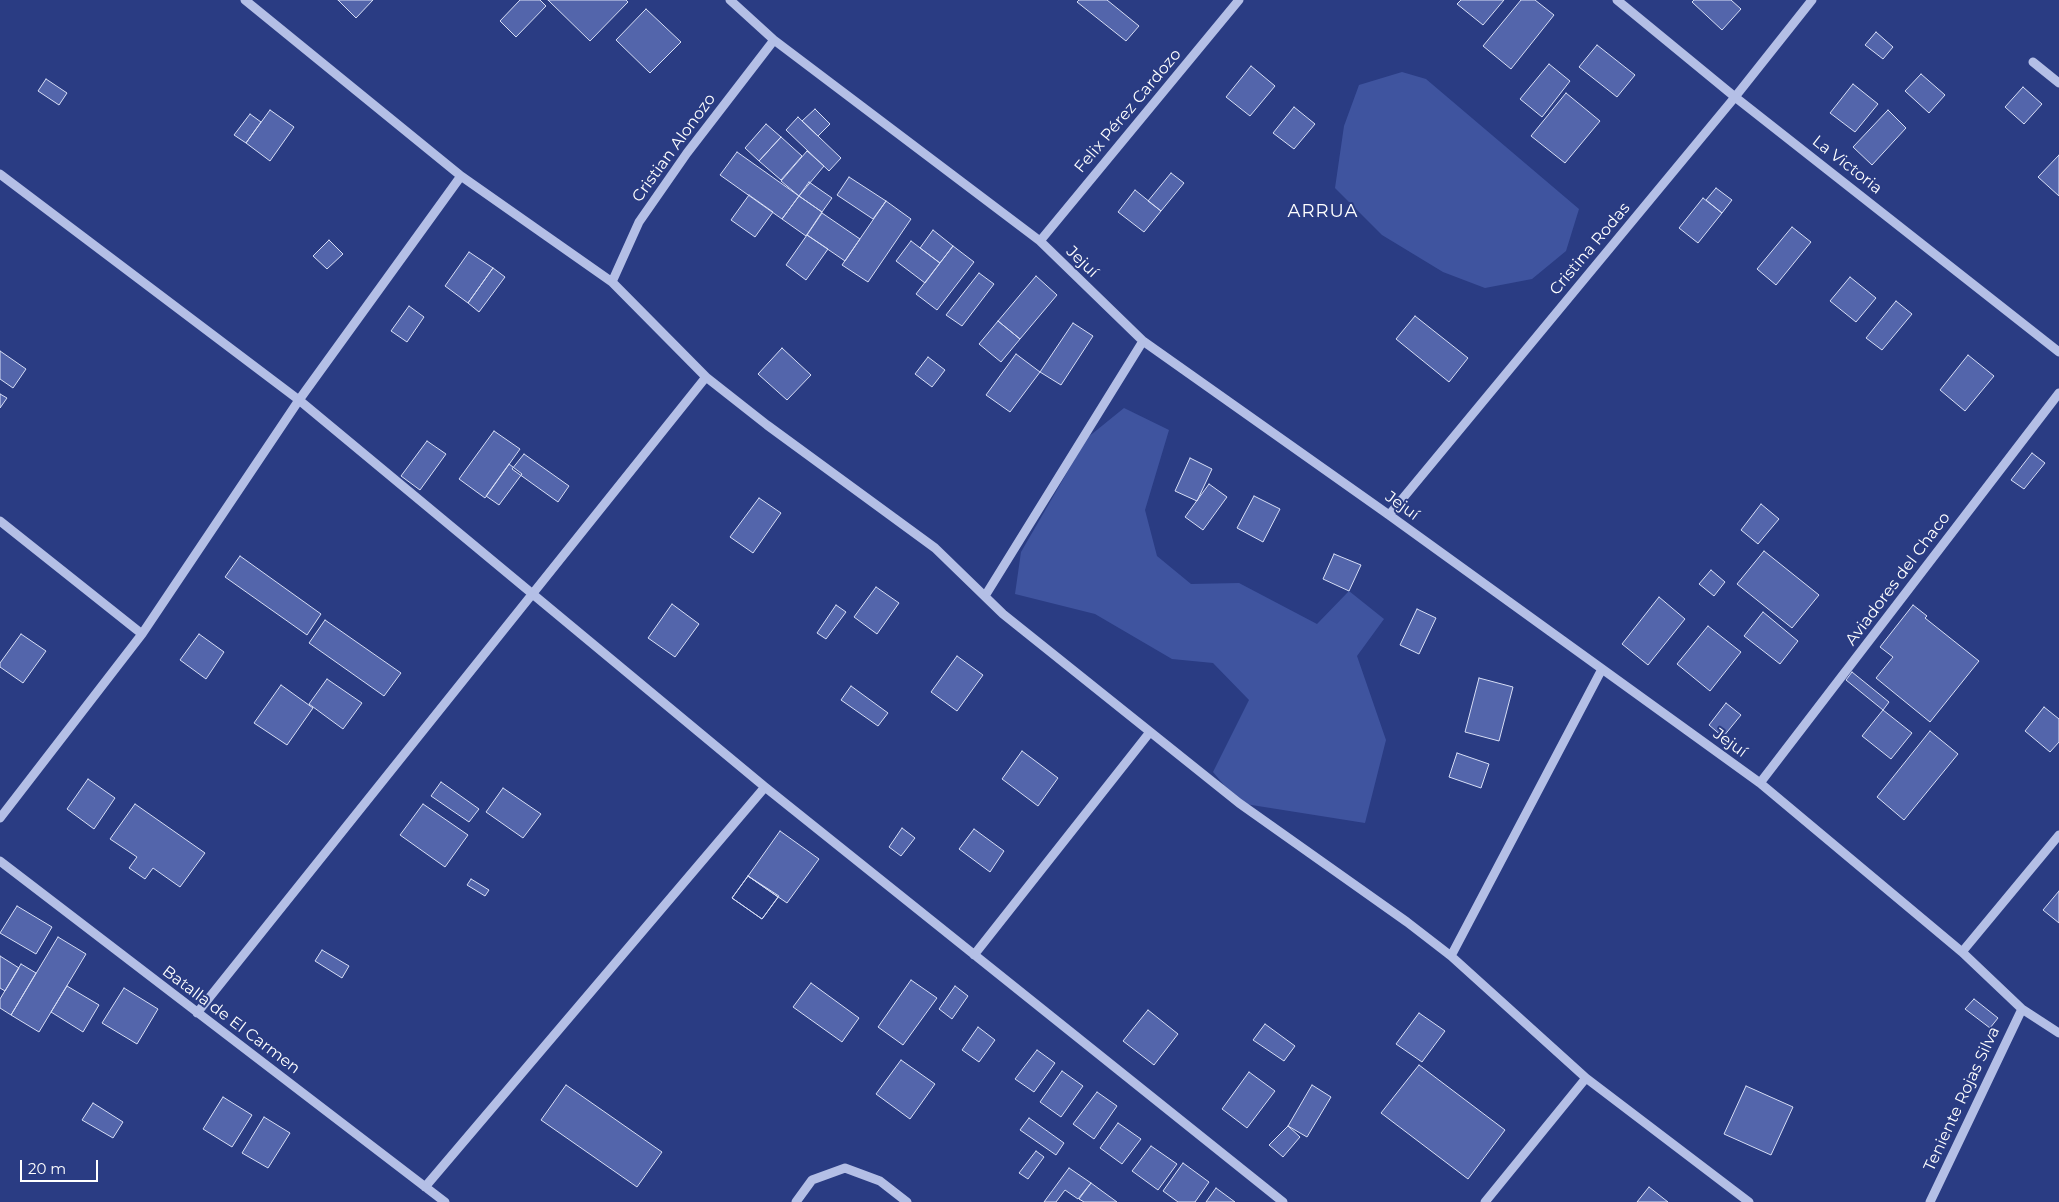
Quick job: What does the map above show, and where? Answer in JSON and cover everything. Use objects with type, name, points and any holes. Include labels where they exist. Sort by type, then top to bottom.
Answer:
[{"type":"street","points":[[246,0],[461,176],[612,282],[706,377],[767,425],[934,548],[1003,614],[1239,803],[1407,922],[1451,956],[1586,1078],[1748,1202]]},
{"type":"street","name":"Jejuí","points":[[730,0],[774,40],[1040,242],[1143,342],[1389,515],[1760,783],[1962,952],[2022,1010],[2059,1033]]},
{"type":"street","name":"Felix Pérez Cardozo","points":[[1040,242],[1239,0]]},
{"type":"street","name":"La Victoria","points":[[1617,0],[1735,96],[2059,352]]},
{"type":"street","name":"Cristina Rodas","points":[[1389,515],[1812,0]]},
{"type":"street","name":"Cristian Alonozo","points":[[612,282],[639,222],[687,152],[774,40]]},
{"type":"street","points":[[2033,62],[2059,83]]},
{"type":"street","points":[[0,174],[299,400],[765,787],[1283,1202]]},
{"type":"street","points":[[0,818],[142,634],[299,400],[461,176]]},
{"type":"street","points":[[985,596],[1143,342]]},
{"type":"street","points":[[197,1013],[706,377]]},
{"type":"street","name":"Aviadores del Chaco","points":[[1760,783],[2059,393]]},
{"type":"street","points":[[0,521],[142,634]]},
{"type":"street","points":[[1451,956],[1602,669]]},
{"type":"street","points":[[974,955],[1150,732]]},
{"type":"street","points":[[424,1187],[765,787]]},
{"type":"street","points":[[1962,952],[2059,835]]},
{"type":"street","name":"Batalla de El Carmen","points":[[0,862],[445,1202]]},
{"type":"street","name":"Teniente Rojas Silva","points":[[1930,1202],[2022,1010]]},
{"type":"street","points":[[1485,1202],[1586,1078]]},
{"type":"street","points":[[796,1202],[812,1180],[845,1168],[880,1181],[907,1202]]},
{"type":"shaded area","points":[[1402,72],[1426,79],[1579,209],[1566,251],[1532,279],[1485,288],[1443,272],[1382,235],[1335,188],[1344,126],[1359,85]]},
{"type":"shaded area","points":[[1124,408],[1169,430],[1145,510],[1157,556],[1191,584],[1239,583],[1317,624],[1349,591],[1384,619],[1357,656],[1386,740],[1365,823],[1239,803],[1213,772],[1249,700],[1213,663],[1172,659],[1095,614],[1015,594],[1021,552],[1087,438]]},
{"type":"building","points":[[338,0],[373,0],[356,18]]},
{"type":"building","points":[[520,0],[540,0],[546,6],[516,37],[500,21]]},
{"type":"building","points":[[548,0],[626,0],[628,2],[590,41]]},
{"type":"building","points":[[1079,0],[1107,0],[1139,26],[1126,41],[1077,2]]},
{"type":"building","points":[[1461,0],[1504,0],[1483,25],[1457,4]]},
{"type":"building","points":[[1521,0],[1535,0],[1554,15],[1511,69],[1483,46]]},
{"type":"building","points":[[1694,0],[1731,0],[1741,9],[1722,30],[1692,2]]},
{"type":"building","points":[[646,9],[681,42],[650,73],[616,40]]},
{"type":"building","points":[[1876,32],[1893,47],[1883,59],[1865,45]]},
{"type":"building","points":[[1597,45],[1635,75],[1617,97],[1579,67]]},
{"type":"building","points":[[1549,64],[1570,81],[1542,117],[1520,99]]},
{"type":"building","points":[[1251,66],[1275,86],[1250,116],[1226,97]]},
{"type":"building","points":[[1921,74],[1945,95],[1929,113],[1905,91]]},
{"type":"building","points":[[46,79],[67,93],[59,105],[38,91]]},
{"type":"building","points":[[1853,84],[1878,104],[1855,132],[1830,113]]},
{"type":"building","points":[[2023,87],[2042,104],[2024,124],[2005,107]]},
{"type":"building","points":[[1566,93],[1600,121],[1565,163],[1531,136]]},
{"type":"building","points":[[1294,107],[1315,124],[1294,149],[1273,133]]},
{"type":"building","points":[[815,109],[830,124],[818,136],[802,121]]},
{"type":"building","points":[[270,110],[294,127],[270,161],[246,143]]},
{"type":"building","points":[[1888,110],[1906,128],[1872,165],[1853,147]]},
{"type":"building","points":[[250,114],[261,122],[246,143],[234,135]]},
{"type":"building","points":[[798,117],[841,158],[829,171],[786,130]]},
{"type":"building","points":[[766,124],[781,137],[759,161],[745,148]]},
{"type":"building","points":[[781,137],[802,156],[781,180],[759,161]]},
{"type":"building","points":[[807,151],[824,166],[799,196],[781,181]]},
{"type":"building","points":[[737,152],[799,196],[782,219],[720,175]]},
{"type":"building","points":[[2059,155],[2059,196],[2038,177]]},
{"type":"building","points":[[1171,173],[1184,183],[1161,211],[1148,201]]},
{"type":"building","points":[[849,177],[886,201],[873,219],[837,195]]},
{"type":"building","points":[[809,182],[832,198],[822,212],[799,196]]},
{"type":"building","points":[[1716,188],[1732,200],[1722,213],[1706,200]]},
{"type":"building","points":[[1135,190],[1161,211],[1144,232],[1118,212]]},
{"type":"building","points":[[749,195],[773,212],[755,237],[731,220]]},
{"type":"building","points":[[799,196],[822,212],[806,236],[782,219]]},
{"type":"building","points":[[1703,198],[1722,213],[1698,243],[1679,228]]},
{"type":"building","points":[[886,201],[911,219],[868,282],[842,265]]},
{"type":"building","points":[[822,213],[860,239],[845,261],[807,235]]},
{"type":"building","points":[[1792,227],[1811,242],[1776,285],[1757,269]]},
{"type":"building","points":[[933,230],[953,246],[940,263],[920,248]]},
{"type":"building","points":[[807,235],[828,249],[806,280],[786,265]]},
{"type":"building","points":[[329,240],[343,254],[327,269],[313,256]]},
{"type":"building","points":[[911,241],[940,263],[925,283],[896,261]]},
{"type":"building","points":[[953,246],[974,262],[937,310],[916,294]]},
{"type":"building","points":[[469,252],[493,268],[468,303],[445,286]]},
{"type":"building","points":[[493,268],[505,277],[479,312],[468,303]]},
{"type":"building","points":[[979,273],[994,284],[962,326],[946,315]]},
{"type":"building","points":[[1036,276],[1057,295],[1020,339],[998,321]]},
{"type":"building","points":[[1850,277],[1876,298],[1856,322],[1830,301]]},
{"type":"building","points":[[1896,301],[1912,314],[1882,350],[1866,338]]},
{"type":"building","points":[[409,306],[424,317],[407,342],[391,331]]},
{"type":"building","points":[[1415,316],[1468,358],[1449,382],[1396,339]]},
{"type":"building","points":[[998,321],[1020,339],[1001,362],[979,344]]},
{"type":"building","points":[[1073,323],[1093,336],[1061,385],[1040,372]]},
{"type":"building","points":[[782,348],[811,375],[787,400],[758,374]]},
{"type":"building","points":[[0,351],[26,369],[13,388],[0,379]]},
{"type":"building","points":[[1016,354],[1040,372],[1010,412],[986,395]]},
{"type":"building","points":[[1968,355],[1994,376],[1965,411],[1940,390]]},
{"type":"building","points":[[928,357],[945,370],[932,387],[915,374]]},
{"type":"building","points":[[0,394],[7,398],[0,408]]},
{"type":"building","points":[[494,431],[520,449],[485,498],[459,479]]},
{"type":"building","points":[[427,441],[446,454],[420,490],[401,476]]},
{"type":"building","points":[[2032,453],[2045,463],[2024,489],[2011,480]]},
{"type":"building","points":[[524,454],[569,486],[558,502],[512,469]]},
{"type":"building","points":[[1190,458],[1212,469],[1197,501],[1175,491]]},
{"type":"building","points":[[509,464],[522,474],[499,505],[486,496]]},
{"type":"building","points":[[1209,484],[1227,497],[1203,530],[1185,517]]},
{"type":"building","points":[[1254,496],[1280,509],[1263,542],[1237,528]]},
{"type":"building","points":[[759,498],[781,513],[753,553],[730,537]]},
{"type":"building","points":[[1761,504],[1779,519],[1758,544],[1741,530]]},
{"type":"building","points":[[1764,551],[1819,595],[1792,628],[1737,584]]},
{"type":"building","points":[[1334,554],[1361,565],[1349,591],[1323,579]]},
{"type":"building","points":[[240,556],[321,614],[307,635],[225,577]]},
{"type":"building","points":[[1711,570],[1725,582],[1714,596],[1699,584]]},
{"type":"building","points":[[876,587],[899,603],[877,634],[854,617]]},
{"type":"building","points":[[1659,597],[1685,619],[1648,665],[1622,644]]},
{"type":"building","points":[[672,604],[699,624],[675,657],[648,638]]},
{"type":"building","points":[[836,605],[846,612],[826,639],[817,633]]},
{"type":"building","points":[[1913,605],[1927,616],[1925,618],[1979,661],[1930,722],[1876,678],[1893,657],[1880,647]]},
{"type":"building","points":[[1417,609],[1436,618],[1419,654],[1400,645]]},
{"type":"building","points":[[1763,612],[1798,641],[1780,664],[1744,636]]},
{"type":"building","points":[[325,620],[401,673],[384,696],[309,643]]},
{"type":"building","points":[[1708,626],[1741,652],[1710,691],[1677,664]]},
{"type":"building","points":[[21,634],[46,651],[23,683],[0,667],[0,663]]},
{"type":"building","points":[[199,634],[224,652],[206,679],[180,660]]},
{"type":"building","points":[[957,656],[983,675],[957,711],[931,692]]},
{"type":"building","points":[[1852,672],[1889,702],[1883,710],[1846,680]]},
{"type":"building","points":[[1479,678],[1513,687],[1499,741],[1465,732]]},
{"type":"building","points":[[327,679],[362,703],[343,729],[309,704]]},
{"type":"building","points":[[281,685],[313,708],[287,745],[254,723]]},
{"type":"building","points":[[851,686],[888,713],[878,726],[841,700]]},
{"type":"building","points":[[1726,703],[1741,715],[1723,737],[1709,725]]},
{"type":"building","points":[[2044,707],[2059,719],[2059,742],[2050,752],[2025,731]]},
{"type":"building","points":[[1883,710],[1912,733],[1891,759],[1862,736]]},
{"type":"building","points":[[1930,731],[1958,754],[1904,820],[1877,797]]},
{"type":"building","points":[[1022,751],[1058,778],[1038,806],[1002,779]]},
{"type":"building","points":[[1457,753],[1489,764],[1481,788],[1449,777]]},
{"type":"building","points":[[88,779],[115,798],[94,829],[67,809]]},
{"type":"building","points":[[441,782],[479,809],[469,822],[431,796]]},
{"type":"building","points":[[503,788],[541,814],[523,838],[486,812]]},
{"type":"building","points":[[135,804],[205,853],[180,887],[153,868],[145,879],[129,868],[137,857],[110,839]]},
{"type":"building","points":[[423,804],[468,835],[445,867],[400,835]]},
{"type":"building","points":[[902,828],[915,838],[901,856],[889,847]]},
{"type":"building","points":[[974,829],[1004,851],[990,872],[959,849]]},
{"type":"building","points":[[780,831],[819,859],[787,903],[748,876]]},
{"type":"building","points":[[748,876],[779,896],[762,919],[732,898]]},
{"type":"building","points":[[748,876],[778,897],[762,919],[732,898]]},
{"type":"building","points":[[471,879],[489,890],[485,896],[467,885]]},
{"type":"building","points":[[2059,891],[2059,923],[2043,910]]},
{"type":"building","points":[[17,906],[52,927],[36,954],[0,933]]},
{"type":"building","points":[[58,937],[86,954],[39,1032],[11,1015]]},
{"type":"building","points":[[322,950],[349,966],[342,978],[315,961]]},
{"type":"building","points":[[0,956],[19,968],[5,991],[0,988]]},
{"type":"building","points":[[21,964],[36,973],[11,1015],[0,1008],[0,999]]},
{"type":"building","points":[[911,980],[937,998],[903,1045],[878,1027]]},
{"type":"building","points":[[811,983],[859,1018],[842,1042],[793,1007]]},
{"type":"building","points":[[67,986],[99,1005],[83,1032],[51,1012]]},
{"type":"building","points":[[955,986],[968,996],[952,1019],[939,1009]]},
{"type":"building","points":[[124,988],[158,1009],[137,1044],[102,1023]]},
{"type":"building","points":[[1974,999],[1998,1018],[1990,1028],[1965,1009]]},
{"type":"building","points":[[1148,1010],[1178,1034],[1154,1065],[1123,1041]]},
{"type":"building","points":[[1419,1013],[1445,1031],[1422,1062],[1396,1044]]},
{"type":"building","points":[[1265,1024],[1295,1046],[1284,1061],[1253,1040]]},
{"type":"building","points":[[978,1027],[995,1040],[979,1062],[962,1050]]},
{"type":"building","points":[[1037,1050],[1055,1063],[1034,1092],[1015,1079]]},
{"type":"building","points":[[901,1060],[935,1084],[910,1119],[876,1094]]},
{"type":"building","points":[[1419,1065],[1505,1130],[1468,1179],[1381,1113]]},
{"type":"building","points":[[1062,1071],[1083,1086],[1061,1117],[1040,1102]]},
{"type":"building","points":[[1249,1072],[1275,1091],[1247,1128],[1222,1109]]},
{"type":"building","points":[[566,1085],[662,1152],[637,1187],[541,1120]]},
{"type":"building","points":[[1312,1085],[1331,1097],[1307,1137],[1288,1126]]},
{"type":"building","points":[[1746,1086],[1793,1107],[1771,1155],[1724,1134]]},
{"type":"building","points":[[1097,1092],[1117,1106],[1094,1139],[1073,1124]]},
{"type":"building","points":[[223,1097],[252,1115],[232,1147],[203,1129]]},
{"type":"building","points":[[93,1103],[123,1122],[113,1138],[82,1120]]},
{"type":"building","points":[[264,1117],[290,1133],[268,1168],[242,1153]]},
{"type":"building","points":[[1029,1118],[1064,1143],[1056,1155],[1020,1130]]},
{"type":"building","points":[[1118,1123],[1141,1139],[1122,1164],[1100,1148]]},
{"type":"building","points":[[1288,1126],[1300,1137],[1283,1157],[1269,1145]]},
{"type":"building","points":[[1151,1146],[1177,1164],[1158,1190],[1132,1171]]},
{"type":"building","points":[[1036,1151],[1044,1157],[1028,1179],[1019,1173]]},
{"type":"building","points":[[1183,1163],[1209,1182],[1195,1202],[1178,1202],[1163,1191]]},
{"type":"building","points":[[1069,1168],[1091,1183],[1078,1199],[1065,1190],[1056,1202],[1044,1202]]},
{"type":"building","points":[[1091,1183],[1117,1202],[1084,1202],[1079,1199]]},
{"type":"building","points":[[1649,1187],[1668,1202],[1637,1202]]},
{"type":"building","points":[[1216,1188],[1235,1202],[1206,1202]]},
{"type":"district","name":"ARRUA","points":[[1323,212]]}]
